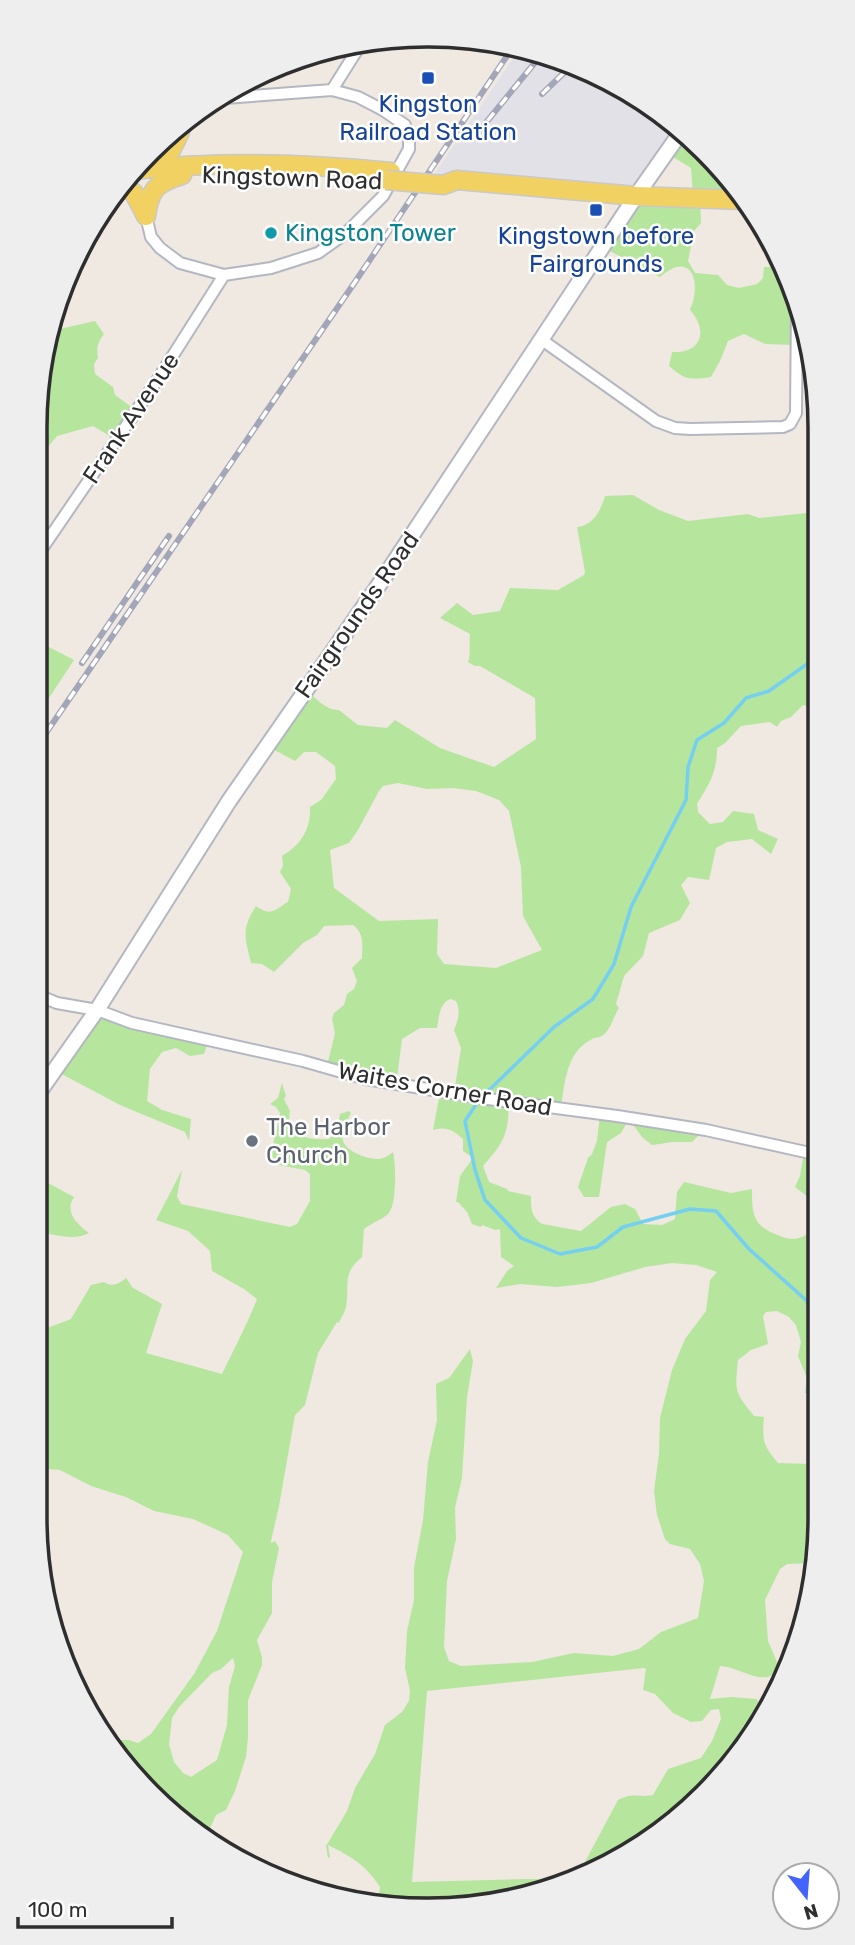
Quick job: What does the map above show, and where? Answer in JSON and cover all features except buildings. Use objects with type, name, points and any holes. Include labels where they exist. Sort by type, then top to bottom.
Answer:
[{"type":"main road","points":[[183,137],[193,156],[206,164]]},
{"type":"main road","points":[[152,168],[174,145]]},
{"type":"main road","name":"Kingstown Road","points":[[152,168],[206,164],[296,164],[388,176]]},
{"type":"main road","name":"Kingstown Road","points":[[141,178],[290,174],[388,176],[636,196],[732,200]]},
{"type":"main road","points":[[146,216],[152,192],[159,184],[182,175]]},
{"type":"main road","points":[[131,190],[146,216]]},
{"type":"street","points":[[332,90],[354,55]]},
{"type":"street","points":[[146,216],[151,237],[160,248],[180,263],[224,275],[271,268],[318,253],[353,227],[383,196],[409,149],[409,135],[405,125],[358,97],[332,90],[241,96]]},
{"type":"street","name":"Fairgrounds Road","points":[[47,1081],[97,1010],[229,801],[383,579],[675,140]]},
{"type":"street","name":"Frank Avenue","points":[[47,541],[158,379],[224,275]]},
{"type":"street","points":[[542,340],[664,425],[690,429],[783,427],[790,424],[796,414],[796,334]]},
{"type":"street","name":"Waites Corner Road","points":[[47,999],[97,1010],[132,1023],[366,1079],[694,1128],[808,1153]]},
{"type":"shaded area","points":[[514,57],[550,67],[596,86],[639,111],[677,141],[641,192],[431,179]]},
{"type":"green space","points":[[677,141],[730,197],[700,198],[701,223],[694,231],[688,261],[695,273],[718,275],[727,285],[739,288],[757,284],[763,278],[764,267],[772,267],[788,305],[796,336],[796,345],[765,344],[744,334],[728,341],[711,377],[688,378],[669,366],[672,352],[690,349],[699,340],[699,326],[690,310],[695,290],[692,273],[687,268],[680,267],[671,269],[660,277],[604,248],[634,200],[693,196],[691,168],[668,154]]},
{"type":"green space","points":[[95,321],[104,334],[98,345],[95,374],[113,387],[115,395],[133,408],[115,439],[93,426],[57,436],[47,448],[48,403],[60,329]]},
{"type":"green space","points":[[633,495],[659,510],[688,521],[748,514],[759,518],[808,513],[808,706],[803,705],[777,727],[770,722],[741,726],[717,748],[714,771],[697,804],[698,812],[710,824],[723,822],[733,811],[754,814],[758,830],[778,839],[771,854],[752,839],[727,842],[716,848],[709,880],[688,877],[681,885],[690,903],[680,920],[649,933],[643,956],[624,976],[616,1004],[619,1008],[608,1030],[583,1045],[572,1060],[561,1107],[509,1103],[504,1138],[483,1166],[489,1182],[508,1191],[531,1196],[534,1215],[542,1224],[581,1231],[611,1207],[625,1204],[635,1209],[643,1224],[662,1225],[675,1219],[677,1192],[684,1182],[731,1193],[752,1189],[754,1213],[764,1228],[793,1239],[806,1235],[808,1229],[808,1393],[805,1393],[807,1378],[798,1356],[801,1342],[796,1325],[789,1317],[777,1311],[766,1312],[763,1316],[768,1344],[751,1350],[738,1360],[736,1379],[737,1391],[754,1416],[764,1417],[765,1442],[778,1463],[808,1464],[804,1563],[787,1564],[780,1569],[765,1600],[768,1641],[778,1665],[774,1674],[759,1677],[720,1666],[710,1699],[757,1699],[759,1704],[744,1729],[713,1768],[678,1803],[639,1834],[584,1864],[618,1800],[653,1795],[668,1769],[701,1758],[721,1719],[719,1709],[711,1710],[702,1721],[691,1722],[673,1713],[655,1694],[643,1690],[644,1668],[427,1691],[412,1882],[545,1879],[502,1890],[452,1897],[379,1894],[380,1887],[369,1872],[351,1857],[328,1845],[328,1858],[326,1846],[375,1754],[385,1725],[402,1712],[409,1701],[410,1691],[405,1668],[407,1631],[414,1600],[414,1568],[423,1520],[428,1462],[437,1420],[436,1384],[449,1378],[470,1349],[473,1361],[467,1397],[462,1478],[455,1508],[456,1539],[447,1581],[444,1647],[449,1661],[461,1666],[532,1662],[574,1653],[613,1656],[639,1649],[661,1632],[698,1618],[704,1581],[700,1564],[690,1549],[670,1544],[665,1539],[657,1515],[654,1491],[660,1418],[672,1370],[685,1339],[706,1311],[710,1280],[717,1272],[696,1265],[672,1263],[645,1267],[591,1283],[557,1287],[520,1284],[496,1288],[507,1271],[514,1266],[501,1257],[500,1229],[472,1224],[467,1212],[456,1202],[460,1176],[473,1158],[463,1151],[463,1139],[456,1133],[446,1129],[433,1130],[441,1088],[453,1090],[455,1087],[461,1048],[454,1030],[458,1015],[456,1001],[446,1001],[440,1012],[437,1028],[420,1028],[402,1039],[397,1078],[391,1079],[327,1066],[335,1033],[332,1019],[334,1013],[344,1005],[347,994],[354,989],[357,981],[352,968],[362,958],[361,936],[357,928],[353,925],[324,926],[274,972],[262,964],[251,963],[246,928],[251,914],[256,906],[269,912],[288,902],[291,889],[280,872],[283,866],[282,856],[304,836],[310,807],[321,800],[336,779],[335,766],[316,752],[304,752],[295,761],[269,747],[307,691],[326,707],[339,710],[358,725],[387,728],[395,720],[440,748],[494,767],[536,739],[535,698],[480,666],[468,662],[470,634],[440,618],[457,603],[473,615],[500,611],[510,588],[558,590],[584,575],[577,527],[588,524],[599,512],[605,496]],"holes":[[[398,783],[427,789],[476,791],[499,800],[509,811],[521,867],[523,916],[542,950],[496,968],[444,964],[437,954],[438,919],[379,921],[334,888],[330,850],[349,843],[383,786]]]},
{"type":"green space","points":[[47,646],[74,660],[47,701]]},
{"type":"green space","points":[[97,1011],[208,1042],[204,1054],[190,1056],[176,1048],[162,1052],[150,1069],[147,1101],[162,1110],[191,1119],[189,1141],[185,1132],[120,1105],[56,1071]]},
{"type":"green space","points":[[282,1083],[294,1132],[314,1139],[329,1139],[337,1131],[340,1114],[349,1111],[351,1113],[342,1134],[345,1145],[354,1152],[373,1159],[384,1158],[393,1152],[394,1194],[388,1214],[364,1229],[362,1257],[349,1274],[345,1311],[318,1353],[305,1405],[295,1415],[271,1541],[275,1541],[279,1548],[272,1582],[272,1613],[257,1640],[262,1665],[248,1700],[246,1757],[226,1810],[216,1815],[210,1829],[159,1786],[119,1740],[138,1743],[151,1734],[194,1674],[217,1631],[243,1552],[228,1535],[193,1519],[154,1511],[126,1497],[91,1486],[60,1470],[47,1469],[47,1328],[71,1319],[91,1285],[104,1282],[116,1284],[126,1278],[133,1288],[162,1304],[146,1353],[222,1374],[257,1299],[212,1271],[210,1251],[188,1231],[156,1220],[182,1170],[177,1196],[181,1204],[290,1227],[297,1224],[310,1201],[310,1174],[305,1170],[269,1163],[280,1113],[270,1104],[278,1098]],"holes":[[[233,1658],[235,1666],[229,1687],[227,1725],[217,1760],[191,1777],[183,1773],[174,1762],[169,1744],[172,1718],[212,1673]]]},
{"type":"green space","points":[[600,1115],[629,1119],[621,1133],[607,1142],[599,1197],[584,1197],[578,1187],[597,1141]]},
{"type":"green space","points":[[629,1120],[703,1131],[692,1142],[652,1145]]},
{"type":"green space","points":[[804,1153],[808,1154],[808,1197],[795,1187]]},
{"type":"green space","points":[[47,1182],[74,1197],[71,1213],[76,1222],[89,1233],[74,1237],[49,1234],[47,1236]]},
{"type":"waterway","points":[[484,1095],[554,1027],[593,999],[614,964],[631,907],[686,800],[688,767],[697,740],[724,723],[746,698],[769,691],[808,663]]},
{"type":"waterway","points":[[479,1100],[465,1121],[475,1170],[485,1200],[521,1238],[560,1254],[597,1247],[623,1227],[690,1209],[716,1211],[749,1249],[808,1305]]},
{"type":"railway","points":[[47,731],[507,56]]},
{"type":"railway","points":[[475,136],[535,63]]},
{"type":"railway","points":[[542,94],[564,73]]},
{"type":"railway","points":[[82,663],[169,536]]},
{"type":"place","name":"Kingston Railroad Station","points":[[428,78]]},
{"type":"place","name":"Kingstown before Fairgrounds","points":[[596,210]]},
{"type":"place","name":"Kingston Tower","points":[[271,233]]},
{"type":"place","name":"The Harbor Church","points":[[252,1141]]}]
